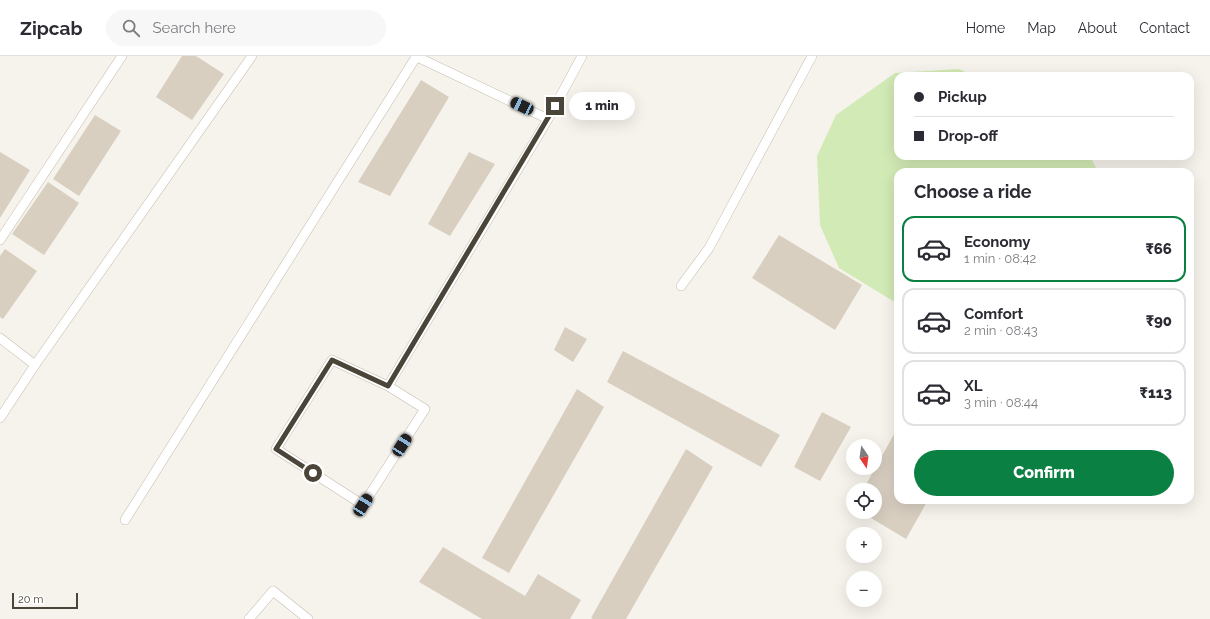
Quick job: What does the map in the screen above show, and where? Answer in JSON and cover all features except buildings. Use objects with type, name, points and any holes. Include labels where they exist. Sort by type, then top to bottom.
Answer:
[{"type":"lane","points":[[0,240],[122,56]]},
{"type":"lane","points":[[0,418],[35,365],[252,56]]},
{"type":"lane","points":[[125,520],[416,56],[548,119]]},
{"type":"lane","points":[[388,386],[548,119],[582,56]]},
{"type":"lane","points":[[681,286],[710,248],[812,56]]},
{"type":"lane","points":[[0,338],[35,365]]},
{"type":"lane","points":[[332,360],[388,386],[425,409],[363,505],[276,449],[332,360]]},
{"type":"lane","points":[[250,619],[273,590],[308,619]]},
{"type":"green space","points":[[959,69],[965,72],[911,72]]},
{"type":"green space","points":[[894,74],[894,160],[1092,160],[1096,168],[894,168],[894,302],[839,268],[820,225],[817,156],[836,115]]},
{"type":"route","points":[[313,473],[276,449],[332,360],[388,386],[555,106]]}]
